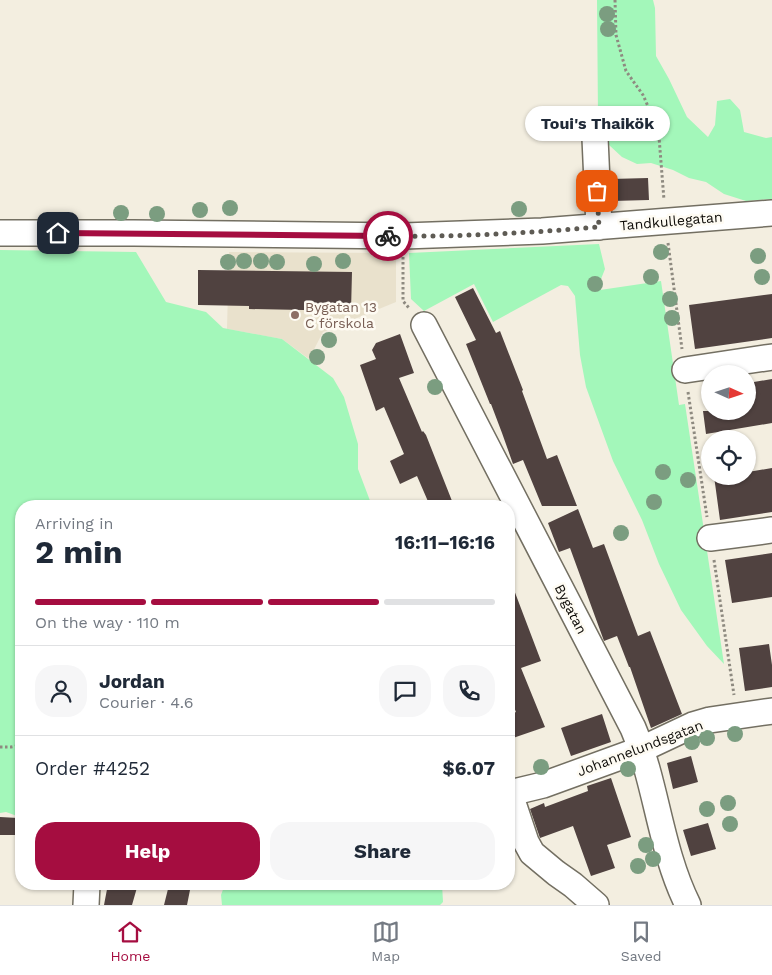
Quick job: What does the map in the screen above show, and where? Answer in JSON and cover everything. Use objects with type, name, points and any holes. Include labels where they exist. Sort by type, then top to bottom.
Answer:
[{"type":"street","points":[[595,138],[599,227]]},
{"type":"street","name":"Tandkullegatan","points":[[0,233],[404,236],[533,232],[772,213]]},
{"type":"street","name":"Bygatan","points":[[424,325],[515,500]]},
{"type":"street","points":[[685,370],[772,357]]},
{"type":"street","name":"Bygatan","points":[[515,500],[633,728],[642,749],[664,836],[678,882],[688,905]]},
{"type":"street","points":[[710,538],[772,530]]},
{"type":"street","name":"Johannelundsgatan","points":[[515,791],[542,785],[642,749],[693,725],[710,720],[772,711]]},
{"type":"street","points":[[515,810],[526,842],[532,852],[596,905]]},
{"type":"street","points":[[86,890],[86,905]]},
{"type":"path","points":[[614,0],[616,35],[626,71],[651,112],[659,137],[666,222],[685,370],[737,716]]},
{"type":"path","points":[[404,236],[403,302],[424,325]]},
{"type":"path","points":[[0,747],[15,746]]},
{"type":"shaded area","name":"Bygatan 13 C förskola","points":[[229,252],[396,253],[396,302],[323,332],[309,359],[282,339],[227,329]]},
{"type":"green space","points":[[597,0],[653,0],[655,8],[656,56],[687,117],[708,137],[715,125],[717,101],[730,99],[740,110],[744,132],[766,138],[772,137],[772,199],[746,201],[724,194],[706,182],[689,178],[673,170],[651,163],[637,164],[622,157],[609,145],[600,131],[598,117]]},
{"type":"green space","points":[[599,244],[605,269],[601,279],[600,290],[661,281],[679,405],[685,404],[724,664],[707,646],[681,610],[659,564],[642,520],[613,461],[586,387],[580,355],[575,296],[568,286],[561,285],[493,322],[474,284],[424,311],[411,299],[409,253]]},
{"type":"green space","points":[[0,250],[136,252],[166,302],[206,312],[223,328],[282,339],[333,378],[344,397],[358,444],[358,469],[370,500],[15,500],[15,815],[6,812],[0,813]]},
{"type":"green space","points":[[223,890],[442,890],[443,902],[440,905],[222,905],[221,895]]},
{"type":"building","points":[[648,178],[649,200],[612,201],[611,179]]},
{"type":"building","points":[[198,270],[352,272],[351,311],[249,309],[249,306],[198,305]]},
{"type":"building","points":[[473,288],[496,333],[500,331],[547,459],[557,455],[577,506],[542,506],[523,460],[513,464],[466,344],[476,340],[455,297]]},
{"type":"building","points":[[772,294],[772,338],[695,349],[689,305]]},
{"type":"building","points":[[400,334],[414,373],[399,378],[422,432],[426,435],[452,500],[427,500],[417,476],[400,484],[390,461],[404,454],[384,407],[376,411],[360,365],[376,359],[372,350],[376,343]]},
{"type":"building","points":[[772,379],[772,423],[730,430],[705,430],[704,420],[756,420],[756,382]]},
{"type":"building","points":[[772,468],[772,512],[720,520],[715,485],[756,485],[756,471]]},
{"type":"building","points":[[578,509],[593,548],[604,544],[638,636],[650,631],[682,714],[651,728],[617,636],[604,641],[570,548],[559,552],[548,523]]},
{"type":"building","points":[[772,553],[772,597],[732,603],[725,560]]},
{"type":"building","points":[[515,593],[541,661],[521,668],[545,727],[515,737]]},
{"type":"building","points":[[769,644],[772,665],[772,687],[745,691],[739,648]]},
{"type":"building","points":[[602,714],[611,742],[571,756],[561,728]]},
{"type":"building","points":[[691,756],[698,782],[673,789],[667,763]]},
{"type":"building","points":[[611,778],[631,837],[607,845],[615,868],[591,876],[573,826],[540,838],[530,809],[544,803],[545,807],[588,791],[587,786]]},
{"type":"building","points":[[0,817],[15,818],[15,835],[0,835]]},
{"type":"building","points":[[708,823],[716,849],[691,856],[683,830]]},
{"type":"building","points":[[107,890],[136,890],[132,905],[104,905]]},
{"type":"building","points":[[168,890],[190,890],[187,905],[164,905]]},
{"type":"way so far","points":[[388,236],[476,234],[599,227],[597,191]]},
{"type":"place","name":"Toui's Thaikök","points":[[597,191]]},
{"type":"place","name":"Bygatan 13 C förskola","points":[[295,315]]},
{"type":"route","points":[[58,233],[388,236]]}]
